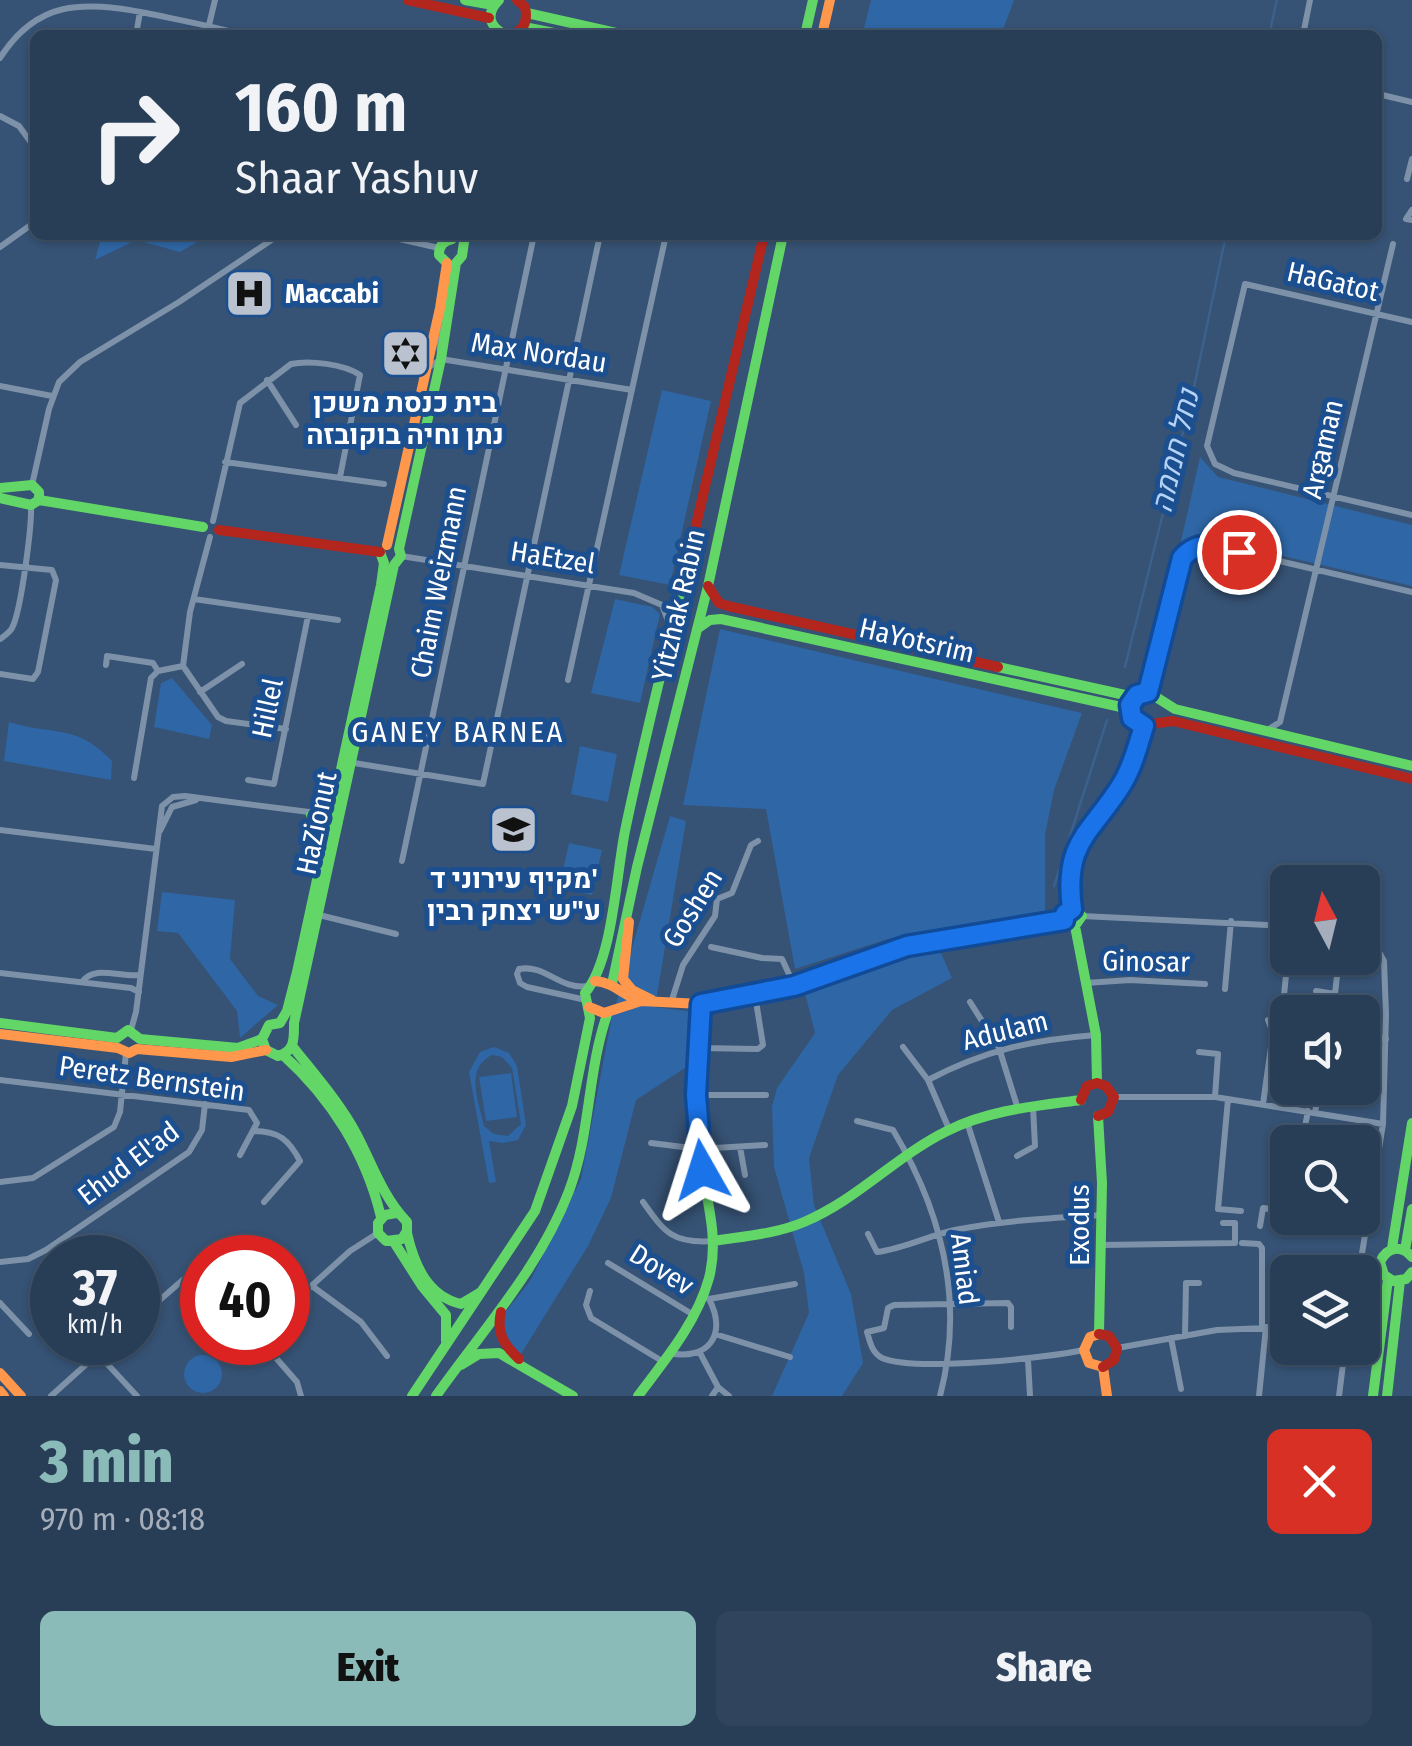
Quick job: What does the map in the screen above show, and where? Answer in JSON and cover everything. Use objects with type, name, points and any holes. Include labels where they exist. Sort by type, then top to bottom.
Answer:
[{"type":"street","points":[[209,25],[215,0]]},
{"type":"street","points":[[408,0],[489,18],[501,30]]},
{"type":"street","points":[[464,0],[496,2],[489,18]]},
{"type":"street","points":[[806,30],[813,0]]},
{"type":"street","points":[[823,30],[830,0]]},
{"type":"street","points":[[1303,30],[1310,0]]},
{"type":"street","points":[[0,58],[36,15],[82,1],[226,30]]},
{"type":"street","points":[[519,1],[527,14],[524,27]]},
{"type":"street","points":[[137,30],[140,12]]},
{"type":"street","points":[[527,14],[602,30]]},
{"type":"street","points":[[517,30],[539,30]]},
{"type":"street","points":[[1382,95],[1412,102]]},
{"type":"street","points":[[0,116],[18,126],[30,142]]},
{"type":"street","points":[[1407,179],[1412,159]]},
{"type":"street","points":[[1412,210],[1406,219],[1412,220]]},
{"type":"street","points":[[0,247],[30,226]]},
{"type":"street","points":[[0,640],[12,629],[25,566],[29,496],[52,396],[59,382],[80,362],[272,240]]},
{"type":"street","points":[[404,240],[439,248]]},
{"type":"street","points":[[451,240],[444,241],[439,248],[441,258],[451,262],[463,253],[458,240]]},
{"type":"street","name":"Chaim Weizmann","points":[[402,861],[533,240]]},
{"type":"street","points":[[347,762],[483,784],[599,240]]},
{"type":"street","points":[[632,390],[665,240]]},
{"type":"street","name":"Yitzhak Rabin","points":[[591,984],[603,956],[625,832],[763,240]]},
{"type":"street","name":"Yitzhak Rabin","points":[[614,986],[628,908],[708,586],[782,240]]},
{"type":"street","name":"Argaman","points":[[1280,722],[1392,244]]},
{"type":"street","name":"HaZionut","points":[[280,1022],[287,1011],[314,914],[451,262]]},
{"type":"street","name":"HaZionut","points":[[391,555],[441,358],[451,262]]},
{"type":"street","name":"HaGatot","points":[[1334,497],[1224,470],[1210,456],[1208,437],[1245,284],[1412,322]]},
{"type":"street","name":"Max Nordau","points":[[440,308],[437,345],[441,358]]},
{"type":"street","name":"Max Nordau","points":[[425,373],[441,358],[632,390],[568,680]]},
{"type":"street","points":[[286,730],[226,721],[213,712],[183,666],[194,599],[240,402],[267,380],[300,362],[355,370],[360,374],[340,477]]},
{"type":"street","points":[[267,380],[296,426]]},
{"type":"street","points":[[0,386],[52,396]]},
{"type":"street","points":[[225,462],[384,484]]},
{"type":"street","name":"HaEtzel","points":[[0,488],[76,509],[463,565],[655,599],[666,611],[670,636]]},
{"type":"street","name":"HaEtzel","points":[[0,498],[29,496]]},
{"type":"street","points":[[1334,497],[1412,515]]},
{"type":"street","points":[[1412,592],[1215,546],[1196,546],[1179,568],[1148,692],[1132,703],[1135,722],[1144,726],[1173,721],[1412,779]]},
{"type":"street","points":[[0,565],[40,567],[55,573],[38,672],[24,680],[0,674]]},
{"type":"street","name":"HaYotsrim","points":[[708,586],[719,602],[728,606],[1050,686]]},
{"type":"street","points":[[194,599],[338,620]]},
{"type":"street","name":"Hillel","points":[[248,780],[274,784],[308,616]]},
{"type":"street","name":"HaYotsrim","points":[[696,629],[717,618],[1132,703]]},
{"type":"street","points":[[106,665],[107,656],[153,663],[158,671]]},
{"type":"street","points":[[200,692],[242,664]]},
{"type":"street","points":[[134,778],[151,678],[158,671],[183,666]]},
{"type":"street","points":[[1148,692],[1175,709],[1412,766]]},
{"type":"street","points":[[1158,721],[1163,714],[1162,702]]},
{"type":"street","points":[[1266,731],[1280,722],[1289,736]]},
{"type":"street","points":[[1098,1083],[1096,1035],[1073,918],[1070,877],[1077,848],[1122,783],[1144,726]]},
{"type":"street","points":[[0,1182],[34,1178],[114,1127],[139,992],[158,836],[172,806],[202,799],[305,814],[330,813]]},
{"type":"street","points":[[305,814],[338,800]]},
{"type":"street","name":"HaZionut","points":[[288,1051],[330,813],[338,800]]},
{"type":"street","points":[[305,814],[321,823],[326,834]]},
{"type":"street","points":[[0,830],[156,849]]},
{"type":"street","name":"Goshen","points":[[665,1003],[683,964],[715,916],[717,899],[732,892],[751,845],[758,842]]},
{"type":"street","points":[[628,908],[623,979],[632,990],[665,1003]]},
{"type":"street","points":[[314,914],[396,934]]},
{"type":"street","points":[[641,1002],[602,980],[570,987],[528,967],[518,972],[520,984],[587,1004],[596,1012],[641,1002],[701,1004],[755,995],[794,986],[907,946],[1073,918],[1270,925]]},
{"type":"street","name":"Ginosar","points":[[1225,989],[1230,922]]},
{"type":"street","name":"Goshen","points":[[710,947],[782,959],[794,986]]},
{"type":"street","points":[[1380,954],[1387,970],[1380,1143]]},
{"type":"street","points":[[82,982],[93,972],[141,975]]},
{"type":"street","points":[[0,973],[139,992]]},
{"type":"street","points":[[534,988],[544,974]]},
{"type":"street","points":[[1316,991],[1335,994],[1338,975]]},
{"type":"street","name":"Ginosar","points":[[1086,983],[1130,980],[1205,984]]},
{"type":"street","points":[[412,1396],[535,1211],[572,1106],[589,1024],[591,984]]},
{"type":"street","points":[[436,1396],[507,1298],[547,1236],[569,1192],[583,1144],[600,1039],[618,998],[614,986]]},
{"type":"street","points":[[698,1048],[758,1049],[763,1044],[755,995]]},
{"type":"street","points":[[970,1002],[999,1048],[1018,1109]]},
{"type":"street","points":[[638,1396],[706,1297],[711,1270],[714,1240],[699,1148],[696,1095],[701,1004]]},
{"type":"street","points":[[1263,1104],[1273,1033],[1268,1020]]},
{"type":"street","points":[[264,1045],[269,1025],[280,1022],[293,1032]]},
{"type":"street","points":[[0,1023],[232,1057],[264,1045],[288,1051],[338,1104],[396,1213],[404,1218],[424,1277],[445,1300],[461,1304],[487,1287]]},
{"type":"street","points":[[0,1034],[128,1043]]},
{"type":"street","name":"Adulam","points":[[928,1080],[999,1048],[1096,1035]]},
{"type":"street","points":[[1380,1038],[1386,1039]]},
{"type":"street","points":[[903,1047],[928,1080],[948,1130]]},
{"type":"street","points":[[288,1051],[352,1144],[374,1189],[382,1217],[378,1233],[350,1250],[312,1286],[361,1322],[387,1356]]},
{"type":"street","points":[[1199,1052],[1218,1054],[1215,1097]]},
{"type":"street","name":"Peretz Bernstein","points":[[0,1080],[249,1110],[257,1123],[240,1155]]},
{"type":"street","points":[[1098,1083],[1110,1089],[1114,1098],[1108,1112],[1098,1116],[1086,1112],[1081,1100],[1084,1090],[1098,1083]]},
{"type":"street","points":[[696,1095],[766,1096]]},
{"type":"street","points":[[1114,1098],[1215,1097],[1383,1124]]},
{"type":"street","points":[[1228,1099],[1218,1208],[1241,1211]]},
{"type":"street","points":[[643,1202],[663,1230],[677,1239],[695,1242],[752,1235],[804,1222],[843,1200],[907,1154],[967,1122],[1033,1106],[1081,1100]]},
{"type":"street","name":"Ehud El'ad","points":[[0,1262],[28,1259],[46,1250],[190,1152],[202,1130],[205,1104]]},
{"type":"street","points":[[1307,1125],[1313,1105]]},
{"type":"street","points":[[1017,1156],[1035,1146],[1033,1106]]},
{"type":"street","name":"Exodus","points":[[1098,1116],[1102,1215],[1099,1334]]},
{"type":"street","points":[[857,1121],[893,1130],[907,1154]]},
{"type":"street","points":[[967,1122],[999,1222]]},
{"type":"street","points":[[1403,1252],[1412,1123]]},
{"type":"street","points":[[254,1132],[268,1131],[284,1138],[300,1161],[264,1202]]},
{"type":"street","points":[[650,1144],[699,1148],[766,1145]]},
{"type":"street","points":[[740,1146],[745,1176]]},
{"type":"street","name":"Amiad","points":[[907,1154],[940,1233],[949,1305],[949,1362],[940,1396]]},
{"type":"street","points":[[1260,1226],[1263,1208],[1270,1209]]},
{"type":"street","points":[[1403,1252],[1412,1210]]},
{"type":"street","points":[[382,1217],[396,1213]]},
{"type":"street","points":[[868,1234],[877,1252],[904,1248],[940,1233],[999,1222],[1102,1215]]},
{"type":"street","points":[[1102,1244],[1234,1243],[1235,1223],[1222,1223]]},
{"type":"street","points":[[378,1233],[386,1241],[394,1242],[407,1232]]},
{"type":"street","points":[[394,1242],[446,1315],[444,1349]]},
{"type":"street","points":[[1242,1243],[1259,1244],[1262,1248],[1264,1327],[1259,1396]]},
{"type":"street","points":[[1394,1280],[1381,1270],[1380,1262],[1386,1252],[1403,1252]]},
{"type":"street","name":"Dovev","points":[[608,1262],[692,1314]]},
{"type":"street","points":[[1394,1280],[1412,1272]]},
{"type":"street","points":[[1374,1396],[1394,1280]]},
{"type":"street","points":[[1387,1396],[1394,1280]]},
{"type":"street","points":[[160,1299],[180,1282]]},
{"type":"street","points":[[1185,1336],[1186,1283],[1199,1283]]},
{"type":"street","points":[[706,1297],[794,1284]]},
{"type":"street","points":[[590,1290],[586,1305],[592,1318],[665,1357],[700,1354],[715,1334],[716,1312],[706,1297]]},
{"type":"street","points":[[507,1298],[498,1331],[502,1342],[528,1368]]},
{"type":"street","points":[[0,1303],[29,1334]]},
{"type":"street","points":[[1011,1327],[1008,1303],[890,1306],[884,1328],[866,1332],[872,1348],[883,1358],[920,1364],[1028,1360],[1084,1350]]},
{"type":"street","points":[[1117,1348],[1270,1327]]},
{"type":"street","points":[[715,1334],[790,1357]]},
{"type":"street","points":[[1099,1334],[1109,1336],[1117,1348],[1114,1360],[1103,1367],[1090,1363],[1084,1350],[1086,1341],[1099,1334]]},
{"type":"street","points":[[1171,1338],[1181,1389]]},
{"type":"street","points":[[456,1368],[479,1354],[492,1352],[528,1368],[572,1396]]},
{"type":"street","points":[[700,1354],[718,1386],[729,1396]]},
{"type":"street","points":[[1028,1360],[1030,1396]]},
{"type":"street","points":[[51,1396],[86,1365]]},
{"type":"street","points":[[108,1365],[137,1396]]},
{"type":"street","points":[[282,1365],[297,1382],[301,1396]]},
{"type":"street","points":[[1339,1396],[1344,1365]]},
{"type":"street","points":[[1103,1367],[1107,1396]]},
{"type":"street","points":[[0,1374],[21,1396]]},
{"type":"street","points":[[712,1396],[718,1386]]},
{"type":"shaded area","points":[[871,0],[1014,0],[1003,30],[864,28]]},
{"type":"shaded area","points":[[101,240],[136,240],[95,260]]},
{"type":"shaded area","points":[[136,240],[200,240],[180,252]]},
{"type":"shaded area","points":[[662,390],[711,401],[670,585],[619,575]]},
{"type":"shaded area","points":[[1200,457],[1218,477],[1412,525],[1412,586],[1209,539],[1194,539],[1179,550]]},
{"type":"shaded area","points":[[615,599],[652,607],[660,614],[640,703],[591,693]]},
{"type":"shaded area","points":[[720,629],[1082,713],[1054,790],[1045,835],[1045,911],[888,939],[795,969],[766,809],[683,805]]},
{"type":"shaded area","points":[[172,678],[212,725],[209,739],[154,727],[161,683]]},
{"type":"shaded area","points":[[9,722],[64,732],[87,741],[112,761],[111,780],[4,761]]},
{"type":"shaded area","points":[[580,746],[617,754],[608,802],[571,794]]},
{"type":"shaded area","points":[[670,816],[686,821],[655,1007],[695,1012],[688,1066],[636,1100],[611,1198],[588,1246],[521,1354],[503,1337],[503,1315],[530,1281],[581,1179],[611,1021]]},
{"type":"shaded area","points":[[569,843],[602,850],[592,895],[559,888]]},
{"type":"shaded area","points":[[162,892],[235,900],[230,959],[258,996],[278,1005],[240,1038],[237,1011],[178,933],[157,931]]},
{"type":"shaded area","points":[[938,946],[952,978],[892,1010],[838,1075],[809,1158],[814,1205],[851,1294],[863,1363],[842,1396],[772,1396],[809,1313],[804,1273],[774,1167],[772,1107],[777,1088],[815,1033],[805,993]]},
{"type":"shaded area","points":[[494,1047],[509,1053],[517,1066],[526,1125],[518,1140],[489,1141],[496,1182],[489,1183],[469,1072],[480,1052]],"holes":[[[492,1055],[502,1057],[512,1068],[521,1124],[508,1136],[494,1134],[484,1126],[476,1086],[483,1061]]]},
{"type":"shaded area","points":[[511,1073],[517,1117],[486,1121],[479,1077]]},
{"type":"shaded area","points":[[186,1365],[221,1367],[221,1381],[210,1392],[196,1392],[185,1381]]},
{"type":"waterway","name":"נחל חממה","points":[[1270,30],[1277,0]]},
{"type":"waterway","name":"נחל חממה","points":[[1125,667],[1193,392],[1225,240]]},
{"type":"waterway","name":"נחל חממה","points":[[1054,886],[1107,720]]},
{"type":"traffic: fast","points":[[465,0],[493,5]]},
{"type":"traffic: fast","points":[[499,0],[491,20],[499,30]]},
{"type":"traffic: fast","points":[[806,30],[813,0]]},
{"type":"traffic: fast","points":[[527,13],[603,30]]},
{"type":"traffic: fast","points":[[524,27],[539,30]]},
{"type":"traffic: fast","points":[[447,263],[439,255],[444,243],[450,240]]},
{"type":"traffic: fast","points":[[280,1023],[269,1025],[262,1039],[266,1050],[278,1056],[291,1048],[394,565],[401,556],[399,549],[441,359],[456,263],[462,256],[464,240]]},
{"type":"traffic: fast","points":[[612,984],[637,867],[708,586],[782,240]]},
{"type":"traffic: fast","points":[[0,488],[32,485],[39,492],[39,500]]},
{"type":"traffic: fast","points":[[0,498],[31,505],[39,500]]},
{"type":"traffic: fast","points":[[39,500],[203,527]]},
{"type":"traffic: fast","points":[[280,1023],[297,972],[381,585],[384,563],[380,552]]},
{"type":"traffic: fast","points":[[412,1396],[535,1211],[572,1106],[590,1018],[585,993],[608,939],[625,831],[689,555]]},
{"type":"traffic: fast","points":[[697,629],[710,620],[721,619],[1130,709]]},
{"type":"traffic: fast","points":[[998,667],[1134,697]]},
{"type":"traffic: fast","points":[[1143,725],[1132,718],[1130,705],[1137,695],[1148,692],[1175,709],[1412,766]]},
{"type":"traffic: fast","points":[[1072,909],[1077,854],[1126,777],[1143,725]]},
{"type":"traffic: fast","points":[[311,815],[325,832]]},
{"type":"traffic: fast","points":[[1072,909],[1082,916],[1075,926]]},
{"type":"traffic: fast","points":[[1075,926],[1096,1035],[1097,1083]]},
{"type":"traffic: fast","points":[[638,1396],[688,1325],[704,1294],[712,1261],[712,1227],[697,1125],[701,1004]]},
{"type":"traffic: fast","points":[[436,1396],[509,1297],[557,1219],[576,1169],[608,1012]]},
{"type":"traffic: fast","points":[[0,1023],[117,1038]]},
{"type":"traffic: fast","points":[[117,1038],[128,1030],[140,1039]]},
{"type":"traffic: fast","points":[[140,1039],[238,1048],[262,1039]]},
{"type":"traffic: fast","points":[[293,1047],[343,1112],[385,1192],[407,1222],[402,1239],[386,1241],[378,1233],[378,1223],[385,1215],[396,1213]]},
{"type":"traffic: fast","points":[[283,1055],[344,1128],[366,1171],[381,1217]]},
{"type":"traffic: fast","points":[[714,1241],[804,1222],[842,1202],[928,1141],[963,1124],[1012,1110],[1081,1100]]},
{"type":"traffic: fast","points":[[1098,1116],[1102,1183],[1099,1334]]},
{"type":"traffic: fast","points":[[1392,1248],[1412,1123]]},
{"type":"traffic: fast","points":[[1405,1250],[1412,1209]]},
{"type":"traffic: fast","points":[[407,1233],[418,1267],[439,1294],[461,1304],[481,1292]]},
{"type":"traffic: fast","points":[[394,1242],[446,1315],[446,1341]]},
{"type":"traffic: fast","points":[[1412,1257],[1394,1249],[1380,1262],[1384,1275],[1393,1281],[1406,1279],[1412,1272]]},
{"type":"traffic: fast","points":[[1373,1396],[1388,1279]]},
{"type":"traffic: fast","points":[[1387,1396],[1400,1281]]},
{"type":"traffic: fast","points":[[461,1365],[479,1354],[499,1353],[573,1396]]},
{"type":"traffic: slow","points":[[823,30],[830,0]]},
{"type":"traffic: slow","points":[[387,545],[447,263]]},
{"type":"traffic: slow","points":[[589,1007],[604,1013],[641,1001],[701,1004],[732,1000],[794,985],[907,946],[1064,919]]},
{"type":"traffic: slow","points":[[629,922],[623,979],[632,990],[652,1000]]},
{"type":"traffic: slow","points":[[595,981],[640,1001]]},
{"type":"traffic: slow","points":[[0,1034],[118,1048],[129,1053],[137,1049],[231,1057],[266,1050]]},
{"type":"traffic: slow","points":[[1099,1334],[1090,1337],[1084,1350],[1089,1363],[1103,1367]]},
{"type":"traffic: slow","points":[[1103,1367],[1107,1396]]},
{"type":"traffic: slow","points":[[0,1373],[21,1396]]},
{"type":"traffic: slow","points":[[0,1391],[4,1396]]},
{"type":"traffic: jam","points":[[408,0],[489,18]]},
{"type":"traffic: jam","points":[[517,0],[525,7],[520,30]]},
{"type":"traffic: jam","points":[[689,555],[763,240]]},
{"type":"traffic: jam","points":[[219,530],[380,552]]},
{"type":"traffic: jam","points":[[708,586],[719,603],[728,606],[998,667]]},
{"type":"traffic: jam","points":[[1143,725],[1173,721],[1412,779]]},
{"type":"traffic: jam","points":[[1097,1083],[1106,1086],[1114,1097],[1108,1112],[1098,1116]]},
{"type":"traffic: jam","points":[[1081,1100],[1087,1086],[1097,1083]]},
{"type":"traffic: jam","points":[[501,1312],[502,1338],[519,1359]]},
{"type":"traffic: jam","points":[[1099,1334],[1109,1336],[1117,1348],[1114,1360],[1103,1367]]},
{"type":"place","name":"Maccabi","points":[[250,293]]},
{"type":"place","name":"בית כנסת משכן נתן וחיה בוקובזה","points":[[405,354]]},
{"type":"place","name":"מקיף עירוני ד' ע\"ש יצחק רבין","points":[[514,830]]},
{"type":"district","name":"GANEY BARNEA","points":[[458,732]]},
{"type":"route","points":[[702,1170],[696,1095],[701,1004],[794,986],[907,946],[1064,920],[1072,909],[1070,877],[1077,848],[1132,763],[1144,726],[1132,718],[1130,705],[1137,695],[1148,692],[1182,558],[1196,546],[1205,545],[1239,552]]}]
